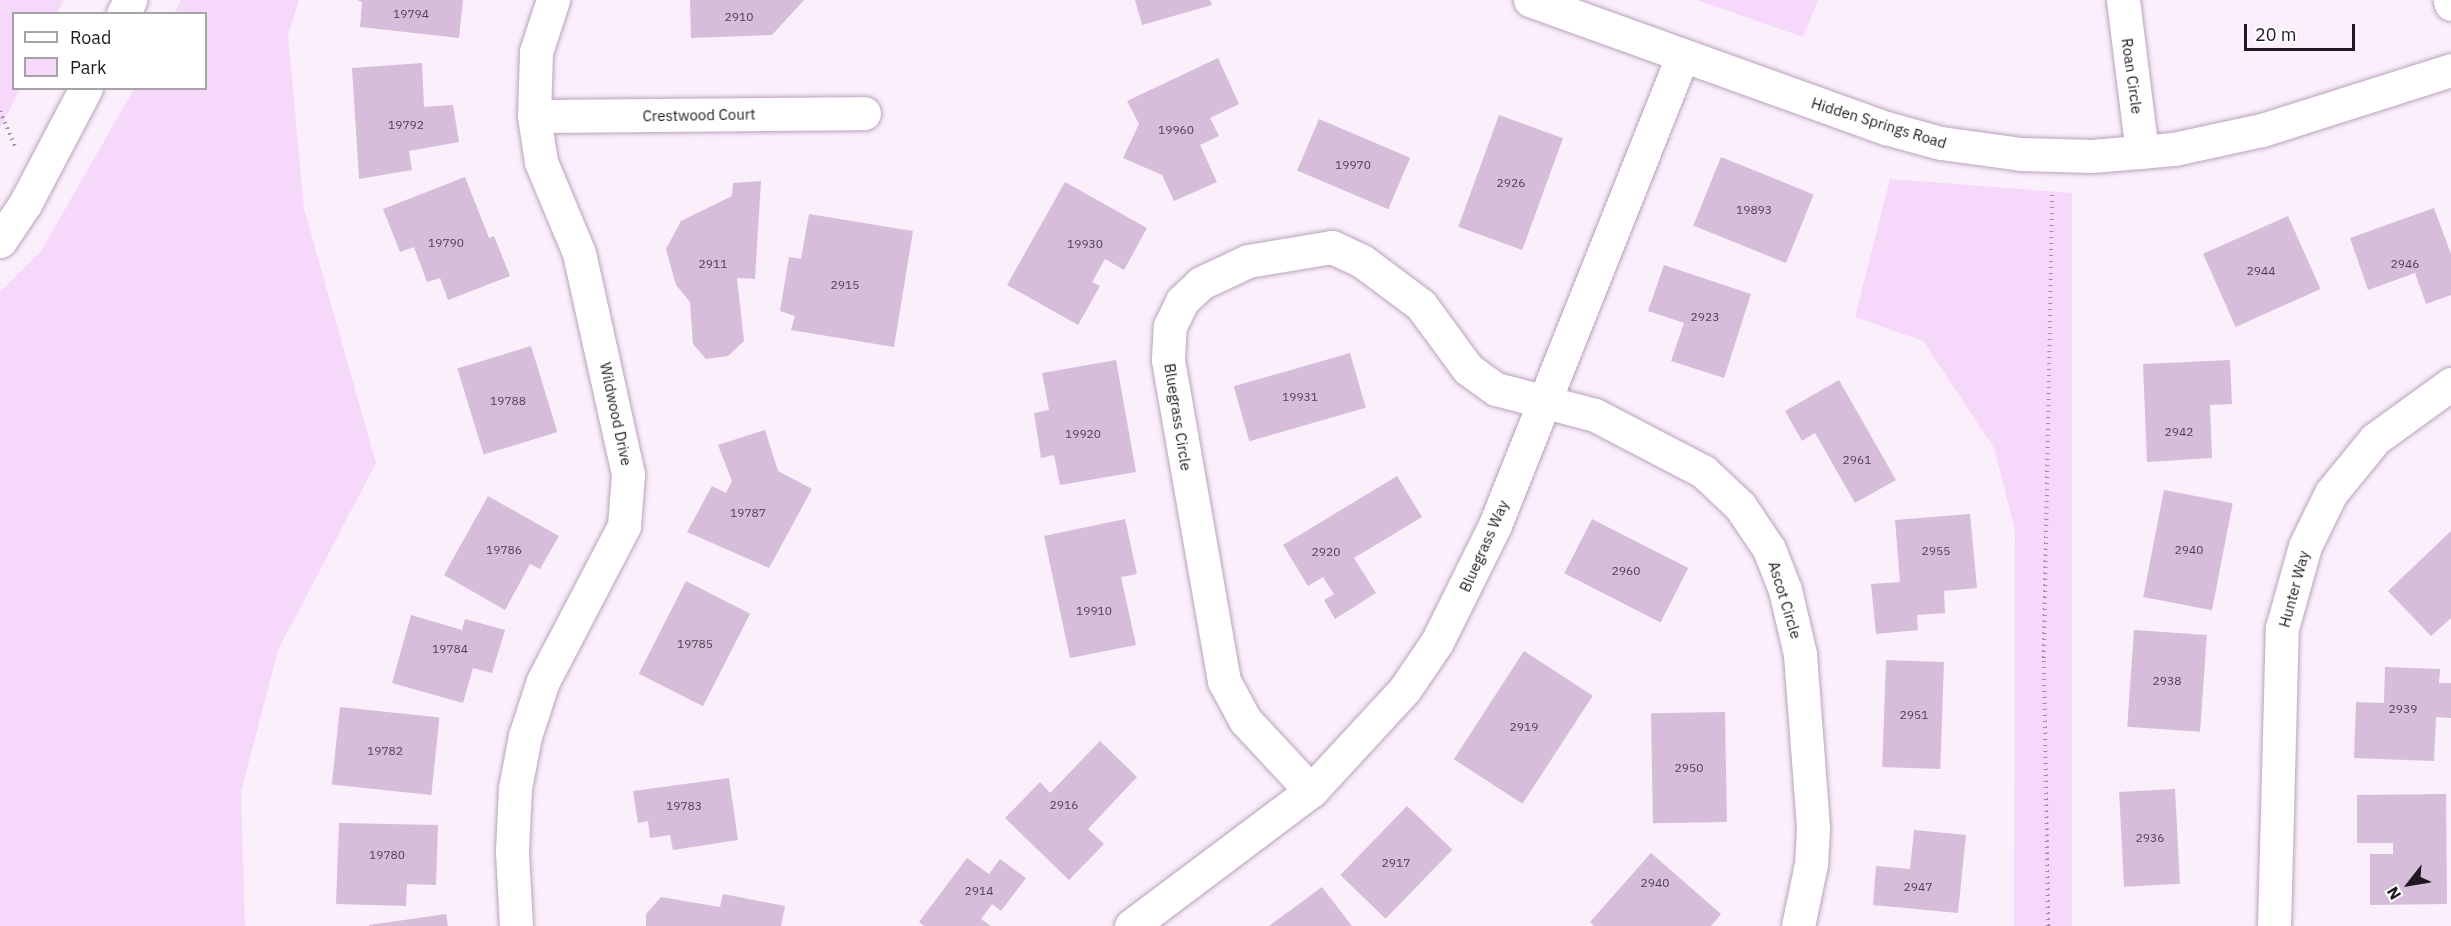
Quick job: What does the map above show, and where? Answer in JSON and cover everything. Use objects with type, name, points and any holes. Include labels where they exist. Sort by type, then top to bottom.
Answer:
[{"type":"street","name":"Wildwood Drive","points":[[516,926],[512,851],[515,788],[525,736],[552,662],[624,526],[628,474],[579,253],[541,162],[534,116],[536,52],[553,0]]},
{"type":"street","name":"Hidden Springs Road","points":[[1530,0],[1682,57],[1912,136],[1994,152],[2052,156],[2142,152],[2262,130],[2451,70]]},
{"type":"street","name":"Roan Circle","points":[[2123,0],[2142,152]]},
{"type":"street","name":"Bluegrass Way","points":[[1131,926],[1311,791],[1405,689],[1437,642],[1495,525],[1682,57]]},
{"type":"street","points":[[0,241],[25,204],[85,90]]},
{"type":"street","name":"Crestwood Court","points":[[534,116],[864,113]]},
{"type":"street","name":"Bluegrass Circle","points":[[1311,791],[1245,720],[1233,701],[1217,658],[1168,359],[1170,326],[1182,301],[1201,283],[1223,270],[1305,249],[1332,247],[1362,261],[1421,305],[1468,369],[1496,389],[1545,402]]},
{"type":"street","name":"Hunter Way","points":[[2274,926],[2282,628],[2305,546],[2331,493],[2375,439],[2451,384]]},
{"type":"street","name":"Ascot Circle","points":[[1545,402],[1595,415],[1704,472],[1740,506],[1769,549],[1785,590],[1800,654],[1813,828],[1810,872],[1798,926]]},
{"type":"path","points":[[2048,926],[2044,658],[2052,156]]},
{"type":"green space","points":[[0,0],[64,0],[58,12],[12,12],[12,90],[19,90],[0,128]]},
{"type":"green space","points":[[181,0],[299,0],[288,35],[304,209],[376,463],[278,650],[241,792],[245,926],[0,926],[0,292],[41,251],[133,90],[207,90],[207,12],[175,12]]},
{"type":"green space","points":[[1697,0],[1818,0],[1803,37]]},
{"type":"green space","points":[[1890,179],[2072,193],[2072,926],[2014,926],[2015,530],[1994,448],[1923,341],[1855,317]]},
{"type":"building","points":[[357,0],[463,0],[459,38],[360,27],[362,2]]},
{"type":"building","points":[[690,0],[804,0],[772,35],[691,38]]},
{"type":"building","points":[[1135,0],[1210,0],[1212,5],[1142,25]]},
{"type":"building","points":[[1218,58],[1239,104],[1210,118],[1219,136],[1200,145],[1217,182],[1174,201],[1162,175],[1123,158],[1139,124],[1127,101]]},
{"type":"building","points":[[422,63],[424,107],[453,105],[459,142],[409,151],[412,170],[359,179],[352,68]]},
{"type":"building","points":[[1499,115],[1563,138],[1522,250],[1458,227]]},
{"type":"building","points":[[1319,119],[1410,158],[1388,209],[1297,171]]},
{"type":"building","points":[[1721,157],[1814,194],[1786,263],[1693,226]]},
{"type":"building","points":[[465,177],[489,238],[494,236],[510,276],[448,300],[440,278],[427,282],[414,247],[400,252],[383,209]]},
{"type":"building","points":[[761,181],[755,279],[737,278],[744,341],[728,356],[706,359],[693,344],[690,302],[676,285],[666,249],[681,221],[732,196],[733,183]]},
{"type":"building","points":[[1065,182],[1147,228],[1124,270],[1105,259],[1092,282],[1100,286],[1078,325],[1007,285]]},
{"type":"building","points":[[2434,208],[2451,254],[2451,295],[2426,304],[2415,273],[2368,290],[2350,238]]},
{"type":"building","points":[[809,214],[913,231],[894,347],[791,330],[795,316],[780,311],[789,257],[801,259]]},
{"type":"building","points":[[2288,216],[2321,289],[2236,327],[2203,254]]},
{"type":"building","points":[[1664,265],[1751,294],[1724,378],[1671,361],[1684,323],[1648,311]]},
{"type":"building","points":[[531,346],[557,432],[484,455],[457,369]]},
{"type":"building","points":[[1350,353],[1366,408],[1249,441],[1234,386]]},
{"type":"building","points":[[1116,360],[1136,472],[1060,485],[1054,455],[1041,458],[1034,413],[1049,410],[1042,373]]},
{"type":"building","points":[[2230,360],[2232,404],[2210,405],[2212,458],[2147,462],[2143,364]]},
{"type":"building","points":[[1839,380],[1896,480],[1855,503],[1815,433],[1802,441],[1785,411]]},
{"type":"building","points":[[765,430],[778,471],[812,489],[769,568],[687,532],[712,486],[726,493],[732,481],[718,445]]},
{"type":"building","points":[[1397,476],[1422,517],[1354,558],[1376,593],[1335,619],[1324,600],[1334,594],[1323,577],[1308,586],[1283,545]]},
{"type":"building","points":[[2164,490],[2233,503],[2212,610],[2143,597]]},
{"type":"building","points":[[488,496],[559,536],[540,569],[530,564],[505,610],[444,575]]},
{"type":"building","points":[[1970,514],[1977,588],[1944,591],[1945,613],[1917,615],[1918,630],[1876,634],[1871,584],[1900,582],[1895,520]]},
{"type":"building","points":[[1125,519],[1137,574],[1121,577],[1136,645],[1070,658],[1044,536]]},
{"type":"building","points":[[1592,519],[1688,568],[1661,622],[1564,573]]},
{"type":"building","points":[[2451,531],[2451,618],[2431,636],[2388,591]]},
{"type":"building","points":[[686,581],[750,614],[703,706],[639,674]]},
{"type":"building","points":[[411,615],[462,630],[465,619],[505,630],[492,673],[473,668],[463,703],[392,683]]},
{"type":"building","points":[[2134,630],[2207,635],[2200,732],[2127,727]]},
{"type":"building","points":[[1524,651],[1593,696],[1523,804],[1454,759]]},
{"type":"building","points":[[1886,660],[1944,662],[1940,769],[1882,767]]},
{"type":"building","points":[[2385,667],[2440,669],[2439,683],[2451,683],[2451,718],[2436,717],[2434,761],[2354,758],[2356,702],[2384,703]]},
{"type":"building","points":[[340,707],[439,717],[431,795],[332,785]]},
{"type":"building","points":[[1725,712],[1727,822],[1653,823],[1651,713]]},
{"type":"building","points":[[1100,741],[1137,777],[1088,829],[1104,844],[1069,880],[1005,818],[1040,782],[1050,793]]},
{"type":"building","points":[[729,778],[738,840],[673,850],[670,835],[650,838],[648,821],[638,823],[633,791]]},
{"type":"building","points":[[2175,789],[2180,884],[2124,887],[2119,792]]},
{"type":"building","points":[[2446,794],[2447,904],[2370,905],[2370,854],[2393,854],[2393,843],[2357,843],[2357,795]]},
{"type":"building","points":[[1407,806],[1452,850],[1386,919],[1340,875]]},
{"type":"building","points":[[339,823],[438,825],[436,885],[407,884],[406,906],[336,904]]},
{"type":"building","points":[[1914,830],[1966,835],[1958,913],[1873,905],[1876,866],[1910,869]]},
{"type":"building","points":[[1651,853],[1721,914],[1711,926],[1594,926],[1590,922]]},
{"type":"building","points":[[967,858],[989,874],[1000,859],[1026,878],[1001,911],[992,904],[981,919],[991,926],[924,926],[919,922]]},
{"type":"building","points":[[1322,887],[1352,926],[1269,926]]},
{"type":"building","points":[[723,894],[785,906],[781,926],[646,926],[646,914],[661,897],[720,907]]},
{"type":"building","points":[[446,914],[448,926],[369,926],[369,925]]}]
